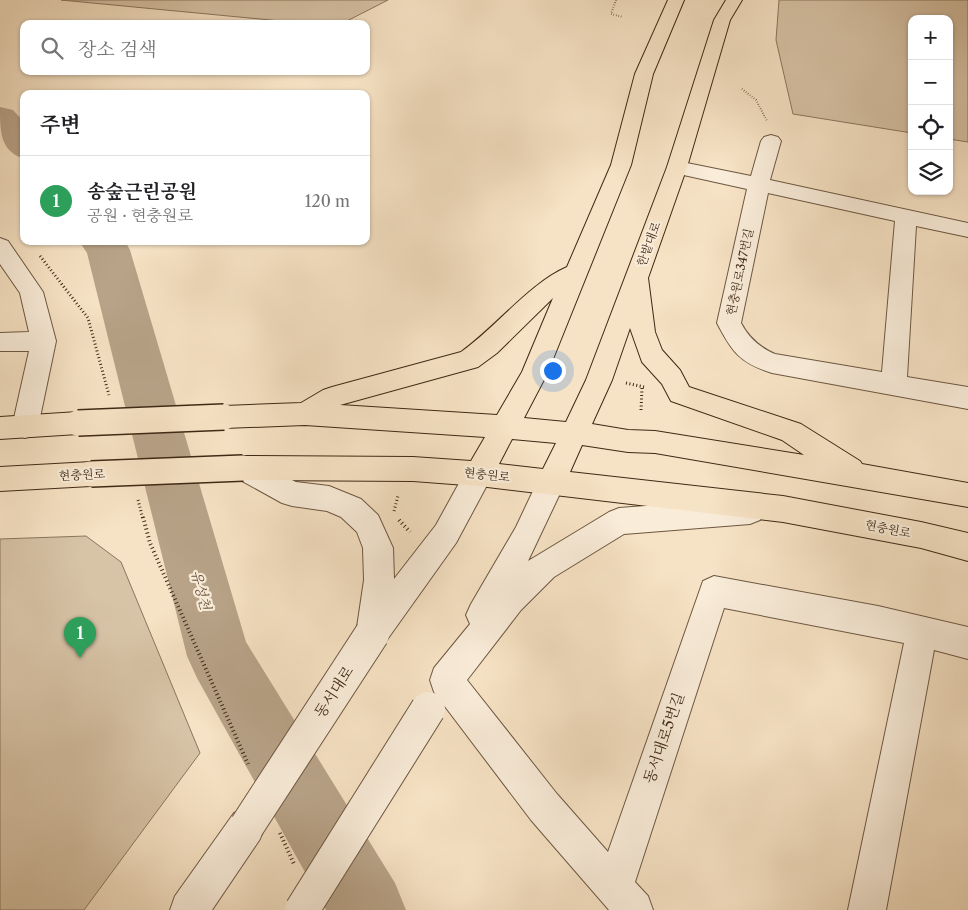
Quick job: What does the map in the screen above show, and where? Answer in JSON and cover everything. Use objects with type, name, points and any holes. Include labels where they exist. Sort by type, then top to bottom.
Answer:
[{"type":"main road","points":[[479,474],[534,374],[620,165],[644,74],[676,0]]},
{"type":"main road","name":"한밭대로","points":[[551,483],[599,380],[677,167],[722,20],[734,0]]},
{"type":"main road","points":[[305,414],[332,397],[469,360],[494,341],[558,280],[576,272]]},
{"type":"main road","points":[[637,275],[643,332],[651,355],[670,377],[680,394],[791,432],[860,475]]},
{"type":"main road","points":[[12,427],[305,414],[505,427],[655,442],[860,475],[968,495]]},
{"type":"main road","name":"현충원로","points":[[0,480],[91,474],[243,468],[413,469],[479,474],[783,509],[921,535],[968,547]]},
{"type":"street","name":"현충원로347번길","points":[[771,141],[759,184],[729,323],[738,340],[750,355],[772,363],[894,384]]},
{"type":"street","points":[[677,167],[968,230]]},
{"type":"street","points":[[906,217],[894,384],[968,398]]},
{"type":"street","points":[[0,246],[31,292],[44,341],[12,427]]},
{"type":"street","points":[[0,342],[44,341]]},
{"type":"street","points":[[243,468],[292,494],[329,499],[351,508],[368,524],[378,548],[379,580],[372,634]]},
{"type":"street","name":"동서대로","points":[[189,910],[247,826],[372,634],[446,534],[479,474]]},
{"type":"street","points":[[302,910],[446,680],[526,536],[551,483]]},
{"type":"street","points":[[446,680],[510,600],[543,567],[619,522],[657,517],[783,509]]},
{"type":"street","name":"동서대로5번길","points":[[624,898],[714,591],[878,621],[922,632]]},
{"type":"street","points":[[867,910],[922,632],[968,643]]},
{"type":"street","name":"동서대로5번길","points":[[446,680],[544,807],[624,898]]},
{"type":"path","points":[[616,0],[611,14],[623,17]]},
{"type":"path","points":[[742,89],[756,100],[768,123],[771,141]]},
{"type":"path","points":[[623,382],[642,388],[641,410]]},
{"type":"path","points":[[398,495],[394,514],[411,533]]},
{"type":"shaded area","points":[[61,0],[388,0],[349,20],[270,20]]},
{"type":"shaded area","points":[[779,0],[968,0],[968,142],[953,140],[953,15],[908,15],[908,132],[793,114],[776,40]]},
{"type":"shaded area","points":[[86,536],[121,562],[200,753],[84,910],[0,910],[0,539]]},
{"type":"waterway","name":"유성천","points":[[0,118],[20,142]]},
{"type":"waterway","name":"유성천","points":[[104,245],[108,250],[219,656],[368,910]]},
{"type":"place","name":"송숲근린공원","points":[[80,658]]}]
